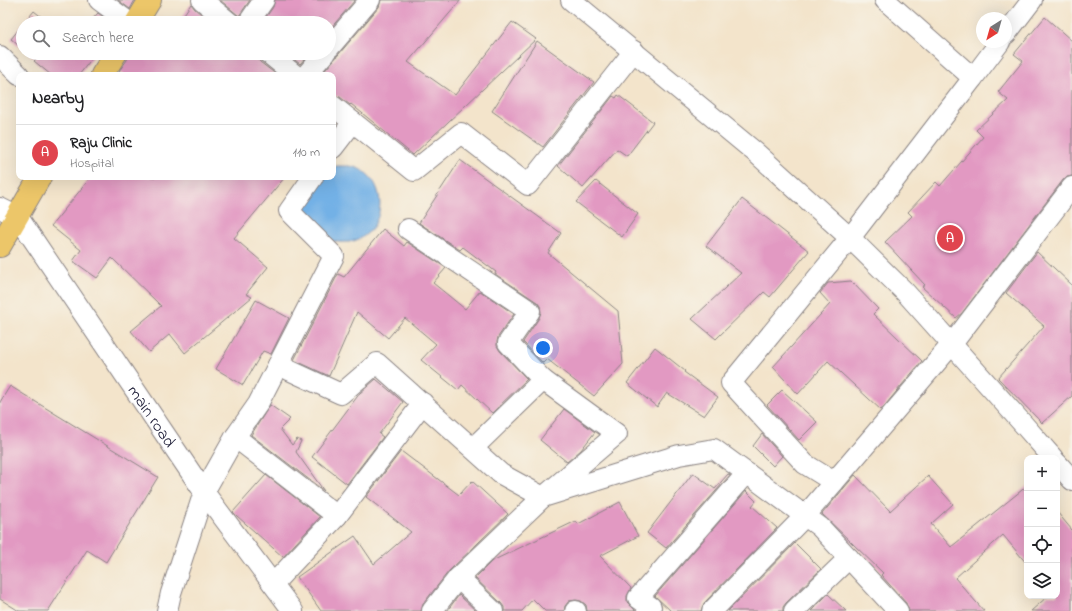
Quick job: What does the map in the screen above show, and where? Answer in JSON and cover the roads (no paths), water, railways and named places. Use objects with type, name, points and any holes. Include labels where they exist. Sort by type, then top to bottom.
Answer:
[{"type":"main road","points":[[140,16],[150,0]]},
{"type":"main road","points":[[104,72],[112,60]]},
{"type":"main road","points":[[0,246],[9,213],[37,180]]},
{"type":"street","points":[[99,0],[121,16]]},
{"type":"street","points":[[202,0],[221,16]]},
{"type":"street","points":[[253,16],[264,0]]},
{"type":"street","points":[[336,40],[370,0]]},
{"type":"street","points":[[571,0],[755,152],[850,238],[905,292],[1024,424],[1050,455]]},
{"type":"street","points":[[885,0],[973,78]]},
{"type":"street","points":[[1012,26],[1032,0]]},
{"type":"street","points":[[834,482],[805,464],[731,383],[850,238],[996,48]]},
{"type":"street","points":[[336,108],[414,171],[461,133],[528,185],[634,52]]},
{"type":"street","points":[[0,56],[16,72]]},
{"type":"street","points":[[277,60],[291,72]]},
{"type":"street","points":[[309,72],[319,60]]},
{"type":"street","points":[[336,144],[353,122]]},
{"type":"street","points":[[167,611],[170,593],[204,492],[235,437],[258,404],[334,256],[289,211],[311,180]]},
{"type":"street","points":[[712,611],[805,516],[952,344],[1072,187]]},
{"type":"street","name":"main road","points":[[9,213],[204,492],[293,611]]},
{"type":"street","points":[[408,229],[530,311],[508,343],[543,380],[617,434],[543,498],[458,578],[432,611]]},
{"type":"street","points":[[278,365],[341,394],[377,363],[501,474],[543,498],[679,455],[714,450],[820,527],[849,558],[891,608]]},
{"type":"street","points":[[473,448],[543,380]]},
{"type":"street","points":[[272,584],[337,516],[423,403]]},
{"type":"street","points":[[235,437],[337,516]]},
{"type":"street","points":[[1060,466],[1072,480]]},
{"type":"street","points":[[647,611],[651,607],[638,598],[747,473]]},
{"type":"street","points":[[794,611],[849,558]]},
{"type":"street","points":[[458,578],[493,611]]},
{"type":"water","points":[[336,166],[350,166],[363,171],[372,180],[378,191],[380,204],[378,217],[372,228],[362,237],[349,242],[335,242],[328,239],[305,214],[304,201],[313,180],[336,180]]},
{"type":"place","name":"Raju Clinic","points":[[950,238]]}]
